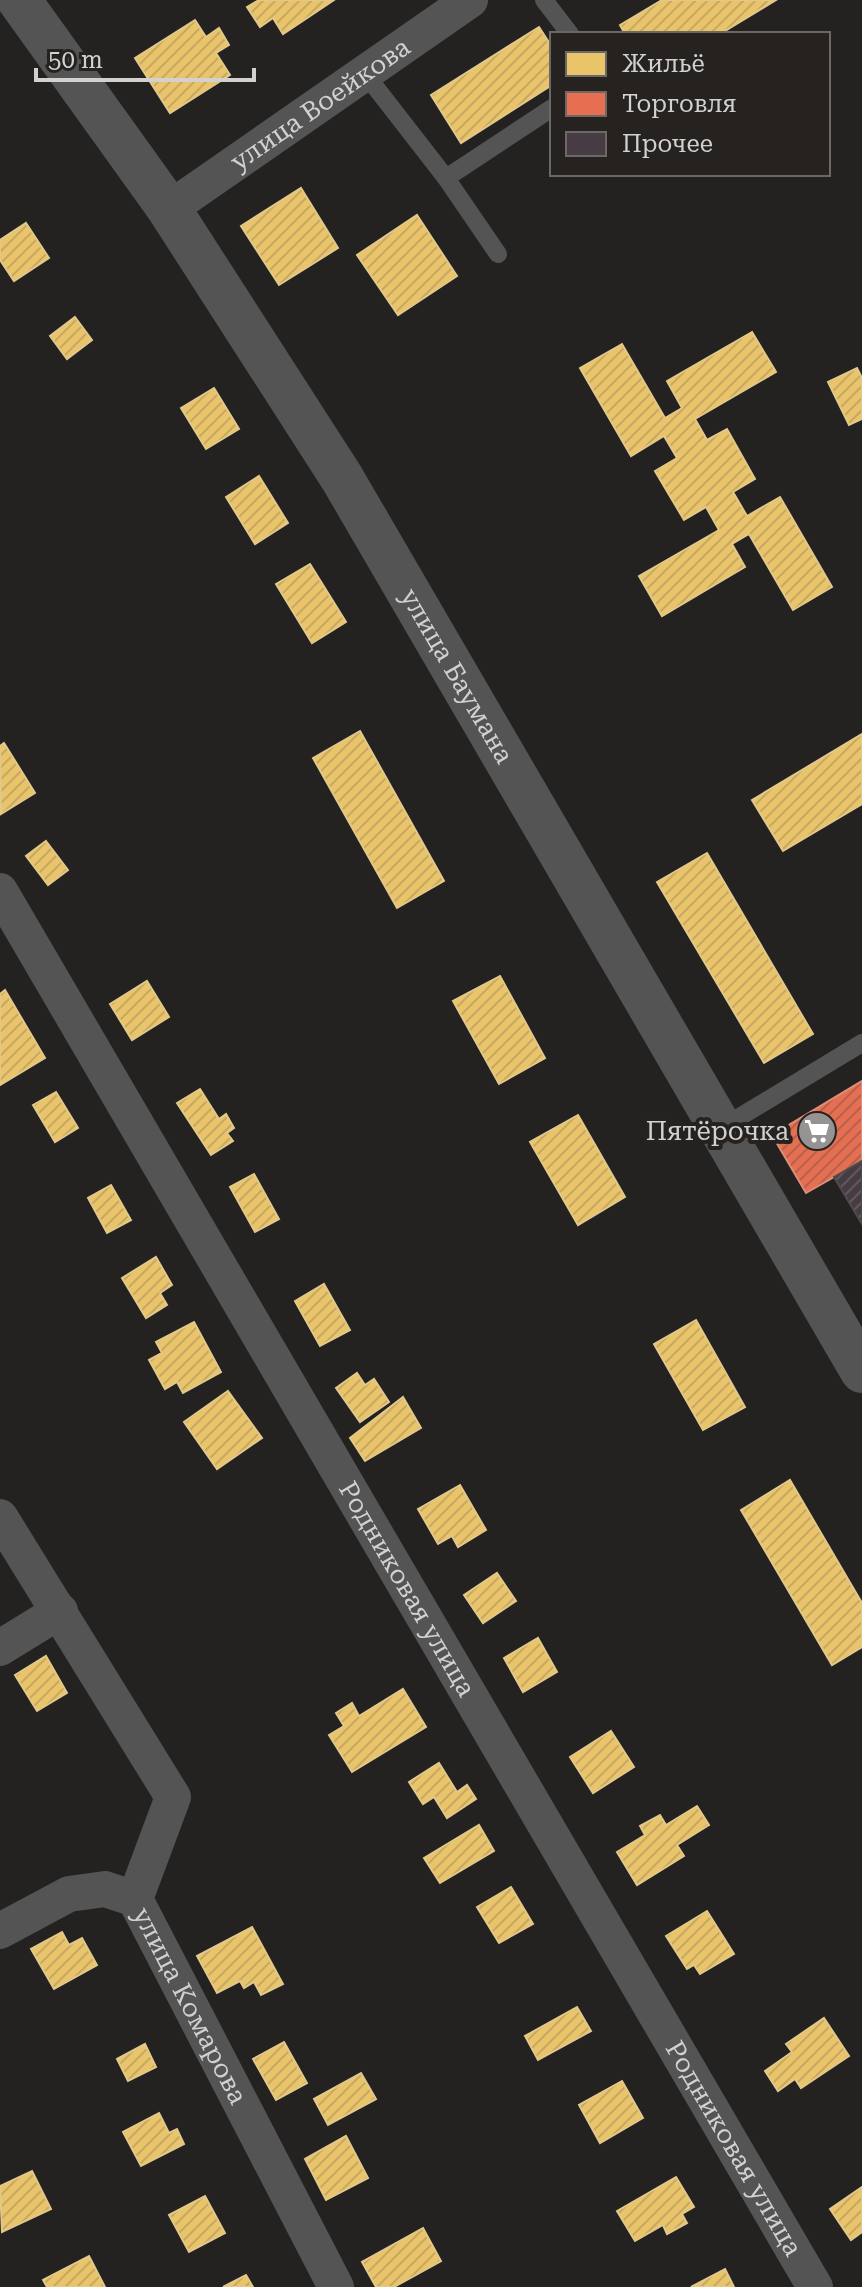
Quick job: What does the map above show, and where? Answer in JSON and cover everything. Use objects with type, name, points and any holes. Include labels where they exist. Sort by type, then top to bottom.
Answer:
[{"type":"street","name":"улица Баумана","points":[[19,0],[169,209],[342,478],[723,1127],[862,1371]]},
{"type":"street","name":"улица Воейкова","points":[[169,209],[470,0]]},
{"type":"street","name":"Родниковая улица","points":[[0,891],[815,2287]]},
{"type":"street","name":"улица Комарова","points":[[0,1517],[173,1797],[135,1899],[336,2287]]},
{"type":"street","points":[[0,1648],[60,1611]]},
{"type":"street","points":[[0,1931],[69,1894],[105,1889],[135,1899]]},
{"type":"lane","points":[[544,0],[568,32]]},
{"type":"lane","points":[[366,75],[446,178],[498,254]]},
{"type":"lane","points":[[446,178],[550,109]]},
{"type":"lane","points":[[723,1127],[862,1043]]},
{"type":"building: Жильё","points":[[259,0],[334,0],[283,34],[273,18],[260,27],[247,7]]},
{"type":"building: Жильё","points":[[662,0],[776,0],[723,32],[624,32],[620,25]]},
{"type":"building: Жильё","points":[[195,20],[206,37],[219,28],[229,45],[216,53],[230,75],[170,113],[135,58]]},
{"type":"building: Жильё","points":[[539,27],[550,44],[550,86],[461,143],[431,95]]},
{"type":"building: Жильё","points":[[301,188],[338,248],[279,285],[241,226]]},
{"type":"building: Жильё","points":[[417,215],[457,276],[398,315],[357,255]]},
{"type":"building: Жильё","points":[[26,223],[49,258],[14,281],[0,260],[0,240]]},
{"type":"building: Жильё","points":[[75,317],[92,340],[67,359],[50,336]]},
{"type":"building: Жильё","points":[[752,332],[776,372],[695,419],[707,440],[727,429],[755,479],[733,492],[747,516],[780,497],[832,587],[793,610],[749,534],[732,544],[745,567],[662,616],[639,576],[719,530],[706,507],[684,520],[655,471],[677,458],[664,436],[631,456],[580,368],[622,344],[665,418],[682,408],[667,381]]},
{"type":"building: Жильё","points":[[857,368],[862,378],[862,419],[849,425],[828,382]]},
{"type":"building: Жильё","points":[[214,388],[239,429],[206,449],[181,408]]},
{"type":"building: Жильё","points":[[259,476],[288,523],[255,544],[226,497]]},
{"type":"building: Жильё","points":[[310,564],[346,622],[312,643],[276,584]]},
{"type":"building: Жильё","points":[[360,731],[444,881],[397,908],[313,758]]},
{"type":"building: Жильё","points":[[862,734],[862,804],[783,851],[752,800]]},
{"type":"building: Жильё","points":[[4,743],[35,793],[1,814],[0,746]]},
{"type":"building: Жильё","points":[[46,841],[68,870],[48,885],[26,856]]},
{"type":"building: Жильё","points":[[707,853],[813,1034],[764,1063],[657,882]]},
{"type":"building: Жильё","points":[[500,976],[545,1058],[499,1084],[453,1001]]},
{"type":"building: Жильё","points":[[147,981],[169,1017],[132,1040],[110,1004]]},
{"type":"building: Жильё","points":[[5,990],[45,1058],[0,1085],[0,994]]},
{"type":"building: Жильё","points":[[200,1089],[219,1119],[226,1114],[234,1128],[227,1133],[233,1141],[211,1155],[177,1103]]},
{"type":"building: Жильё","points":[[56,1092],[78,1128],[55,1142],[33,1105]]},
{"type":"building: Жильё","points":[[578,1115],[625,1197],[578,1225],[530,1142]]},
{"type":"building: Жильё","points":[[254,1174],[279,1219],[255,1232],[230,1187]]},
{"type":"building: Жильё","points":[[111,1185],[131,1220],[107,1233],[88,1198]]},
{"type":"building: Жильё","points":[[156,1257],[172,1285],[160,1293],[167,1305],[146,1318],[122,1278]]},
{"type":"building: Жильё","points":[[324,1284],[350,1330],[320,1346],[295,1301]]},
{"type":"building: Жильё","points":[[696,1320],[745,1407],[703,1430],[654,1344]]},
{"type":"building: Жильё","points":[[194,1322],[221,1372],[183,1393],[177,1382],[165,1389],[149,1360],[162,1353],[156,1342]]},
{"type":"building: Жильё","points":[[357,1373],[365,1385],[374,1379],[389,1402],[360,1422],[336,1388]]},
{"type":"building: Жильё","points":[[228,1391],[262,1438],[217,1469],[184,1422]]},
{"type":"building: Жильё","points":[[403,1397],[421,1428],[365,1461],[350,1438]]},
{"type":"building: Жильё","points":[[790,1480],[862,1603],[862,1647],[832,1665],[741,1510]]},
{"type":"building: Жильё","points":[[460,1485],[486,1530],[458,1547],[452,1536],[438,1544],[418,1509]]},
{"type":"building: Жильё","points":[[497,1573],[516,1601],[483,1623],[464,1595]]},
{"type":"building: Жильё","points":[[538,1638],[557,1672],[523,1692],[504,1658]]},
{"type":"building: Жильё","points":[[46,1656],[67,1693],[37,1711],[15,1675]]},
{"type":"building: Жильё","points":[[403,1689],[426,1727],[352,1772],[329,1735],[344,1726],[336,1713],[352,1703],[359,1716]]},
{"type":"building: Жильё","points":[[611,1731],[634,1767],[593,1793],[570,1757]]},
{"type":"building: Жильё","points":[[439,1763],[457,1792],[467,1785],[476,1799],[447,1818],[434,1797],[423,1804],[409,1782]]},
{"type":"building: Жильё","points":[[697,1806],[709,1825],[677,1845],[684,1856],[637,1885],[617,1852],[645,1835],[640,1826],[660,1815],[666,1825]]},
{"type":"building: Жильё","points":[[479,1825],[494,1851],[440,1883],[424,1858]]},
{"type":"building: Жильё","points":[[511,1887],[533,1924],[499,1943],[477,1907]]},
{"type":"building: Жильё","points":[[707,1911],[734,1954],[700,1974],[694,1965],[687,1969],[666,1936]]},
{"type":"building: Жильё","points":[[252,1927],[283,1984],[261,1995],[254,1982],[244,1988],[240,1981],[217,1993],[197,1956]]},
{"type":"building: Жильё","points":[[62,1932],[69,1945],[82,1938],[97,1965],[54,1989],[31,1949]]},
{"type":"building: Жильё","points":[[577,2007],[591,2031],[538,2060],[525,2036]]},
{"type":"building: Жильё","points":[[824,2018],[849,2056],[801,2088],[795,2079],[778,2091],[765,2071],[792,2052],[786,2044]]},
{"type":"building: Жильё","points":[[284,2042],[307,2083],[276,2100],[253,2059]]},
{"type":"building: Жильё","points":[[145,2044],[156,2067],[128,2081],[117,2059]]},
{"type":"building: Жильё","points":[[361,2073],[376,2099],[328,2125],[314,2099]]},
{"type":"building: Жильё","points":[[622,2081],[643,2118],[600,2143],[579,2105]]},
{"type":"building: Жильё","points":[[159,2113],[169,2133],[177,2129],[184,2144],[141,2166],[123,2132]]},
{"type":"building: Жильё","points":[[346,2136],[368,2178],[326,2200],[305,2159]]},
{"type":"building: Жильё","points":[[32,2171],[51,2209],[2,2232],[0,2186]]},
{"type":"building: Жильё","points":[[676,2177],[694,2207],[682,2214],[687,2223],[667,2234],[663,2225],[635,2241],[617,2211]]},
{"type":"building: Жильё","points":[[862,2187],[862,2232],[851,2240],[830,2209]]},
{"type":"building: Жильё","points":[[205,2196],[225,2233],[189,2252],[169,2215]]},
{"type":"building: Жильё","points":[[423,2228],[441,2261],[394,2287],[376,2287],[362,2262]]},
{"type":"building: Жильё","points":[[89,2256],[105,2287],[47,2287],[43,2280]]},
{"type":"building: Жильё","points":[[725,2269],[734,2287],[691,2287]]},
{"type":"building: Жильё","points":[[246,2275],[253,2287],[223,2287]]},
{"type":"building: Торговля","points":[[862,1081],[862,1161],[806,1193],[772,1135]]},
{"type":"building: Прочее","points":[[862,1161],[862,1224],[834,1177]]},
{"type":"place","name":"Пятёрочка","points":[[817,1131]]}]
